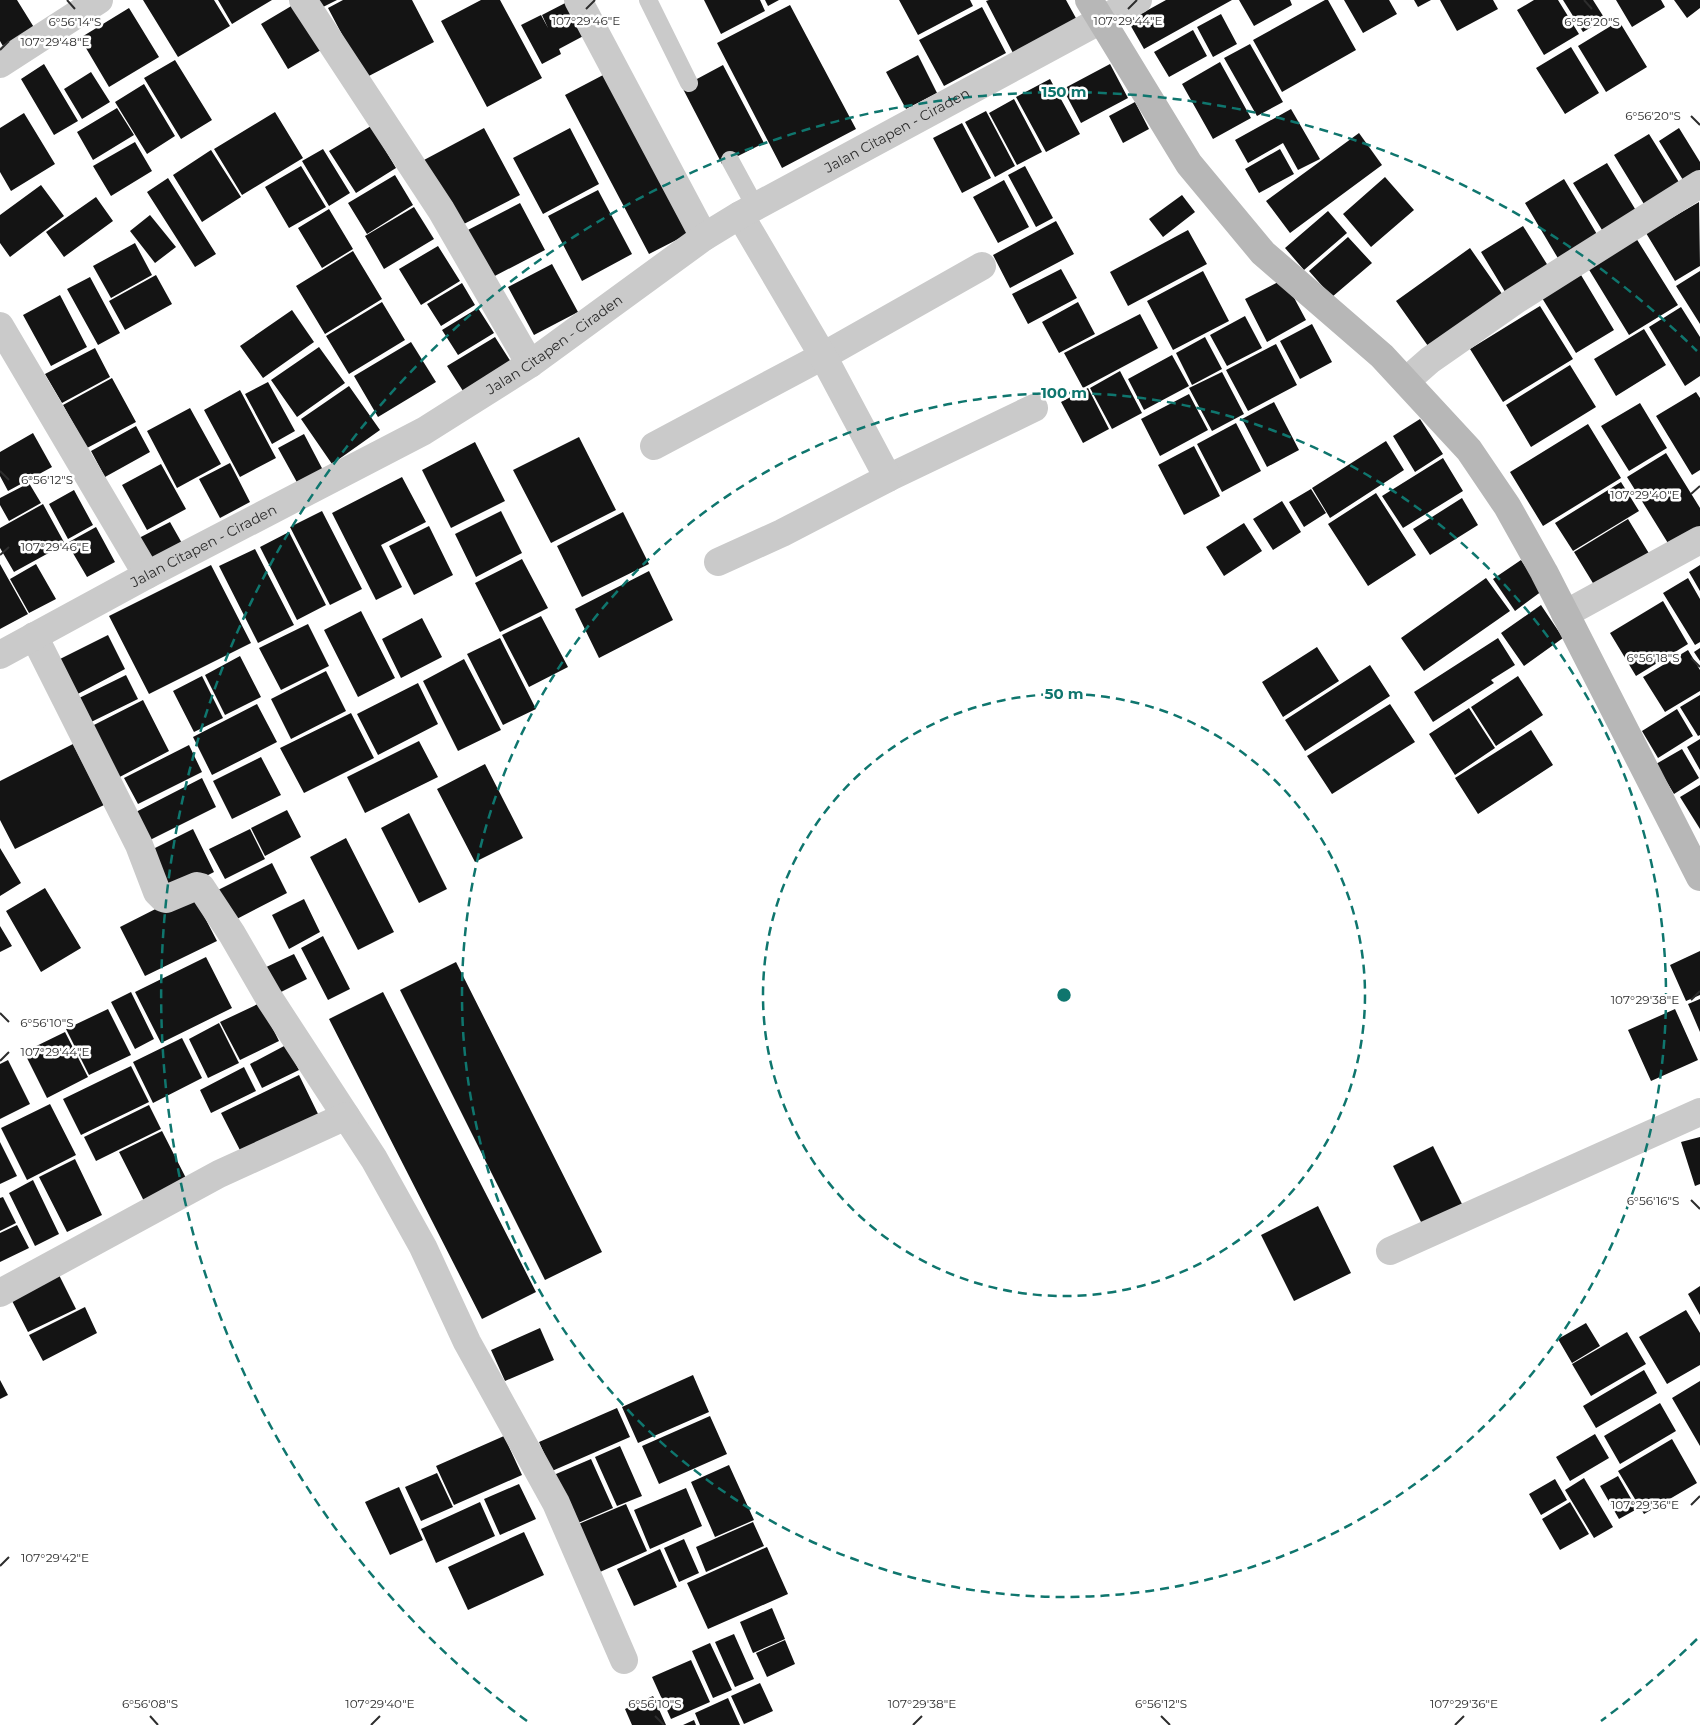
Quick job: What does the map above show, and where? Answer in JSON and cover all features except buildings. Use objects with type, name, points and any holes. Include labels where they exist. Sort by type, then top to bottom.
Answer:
[{"type":"street","points":[[0,64],[99,0]]},
{"type":"street","points":[[303,0],[441,210],[530,364]]},
{"type":"street","points":[[578,0],[704,236]]},
{"type":"street","name":"Jalan Citapen - Ciraden","points":[[0,655],[147,575],[424,431],[530,364],[704,236],[1095,10],[1138,0]]},
{"type":"street","points":[[1095,10],[1189,164],[1263,254],[1382,356],[1469,450],[1507,506],[1565,614],[1700,877]]},
{"type":"street","points":[[1406,381],[1430,360],[1516,300],[1700,184]]},
{"type":"street","points":[[748,210],[888,478]]},
{"type":"street","points":[[654,446],[823,356],[982,266]]},
{"type":"street","points":[[0,326],[147,575]]},
{"type":"street","points":[[718,562],[782,533],[888,478],[1034,408]]},
{"type":"street","points":[[1565,614],[1700,540]]},
{"type":"street","points":[[34,636],[140,845],[157,892],[166,899],[197,886],[201,887],[232,934],[269,998],[374,1159],[423,1247],[467,1342],[556,1502],[624,1660]]},
{"type":"street","points":[[1390,1251],[1700,1112]]},
{"type":"street","points":[[0,1293],[219,1174],[346,1116]]},
{"type":"lane","points":[[648,0],[689,83]]},
{"type":"lane","points":[[730,160],[748,210]]}]
